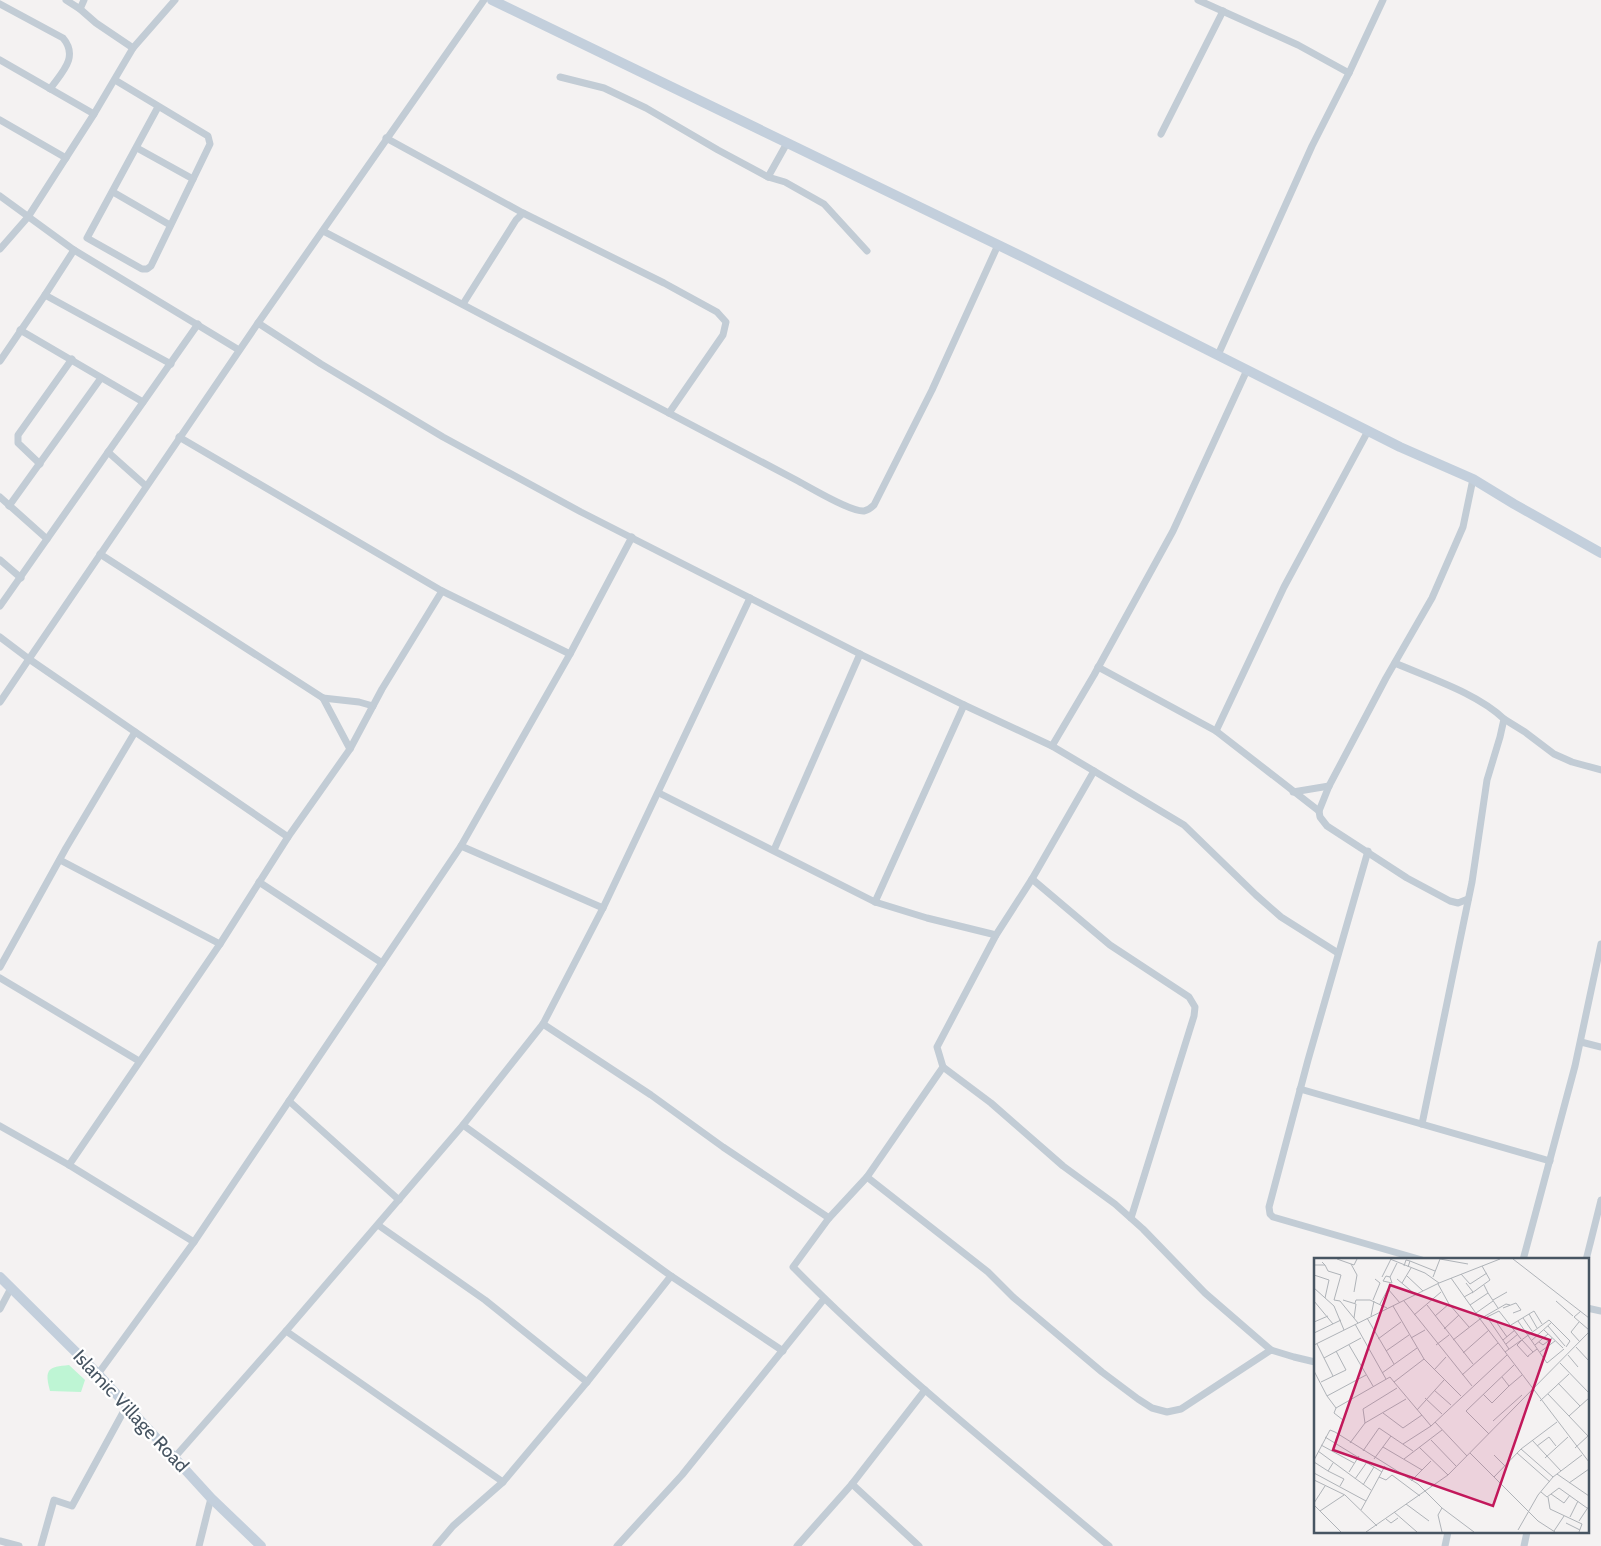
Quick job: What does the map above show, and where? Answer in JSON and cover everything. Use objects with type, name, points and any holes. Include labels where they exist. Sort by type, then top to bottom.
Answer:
[{"type":"street","points":[[66,0],[133,48]]},
{"type":"street","points":[[80,9],[84,0]]},
{"type":"street","points":[[0,250],[28,217],[94,114],[133,48],[175,0]]},
{"type":"street","points":[[0,702],[179,437],[484,0]]},
{"type":"street","points":[[492,0],[998,245],[1400,447],[1473,479],[1601,552]]},
{"type":"street","points":[[1198,0],[1298,45],[1349,73]]},
{"type":"street","points":[[1218,355],[1312,146],[1383,0]]},
{"type":"street","points":[[0,4],[63,38],[68,44],[70,50],[68,63],[50,89]]},
{"type":"street","points":[[1162,134],[1223,11]]},
{"type":"street","points":[[0,60],[94,114]]},
{"type":"street","points":[[560,77],[613,92],[646,108],[768,177],[785,182],[824,204],[868,251]]},
{"type":"street","points":[[115,80],[208,136],[210,140],[210,144],[151,266],[142,270],[87,238],[158,107]]},
{"type":"street","points":[[0,120],[66,158]]},
{"type":"street","points":[[386,138],[523,212],[664,282],[717,312],[726,322],[723,335],[670,412]]},
{"type":"street","points":[[768,177],[787,143]]},
{"type":"street","points":[[137,148],[193,179]]},
{"type":"street","points":[[113,192],[170,225]]},
{"type":"street","points":[[0,196],[74,250],[239,350]]},
{"type":"street","points":[[463,304],[523,212]]},
{"type":"street","points":[[323,230],[850,508],[862,511],[869,510],[874,505],[932,390],[998,245]]},
{"type":"street","points":[[0,360],[46,295],[74,250]]},
{"type":"street","points":[[46,295],[171,364]]},
{"type":"street","points":[[258,323],[321,364],[443,437],[582,512],[860,654],[1052,746],[1184,825],[1281,917],[1338,953]]},
{"type":"street","points":[[0,606],[198,324]]},
{"type":"street","points":[[20,330],[143,402]]},
{"type":"street","points":[[40,464],[18,443],[18,435],[72,359]]},
{"type":"street","points":[[1052,746],[1173,531],[1247,370]]},
{"type":"street","points":[[9,506],[101,378]]},
{"type":"street","points":[[1216,731],[1284,587],[1368,431]]},
{"type":"street","points":[[179,437],[442,591],[570,654]]},
{"type":"street","points":[[108,452],[146,486]]},
{"type":"street","points":[[1468,899],[1458,903],[1450,901],[1407,878],[1327,826],[1320,818],[1319,811],[1329,786],[1394,662],[1432,598],[1463,526],[1473,479]]},
{"type":"street","points":[[0,497],[47,539]]},
{"type":"street","points":[[98,1374],[194,1242],[461,846],[570,654],[632,536]]},
{"type":"street","points":[[100,554],[323,698],[373,706]]},
{"type":"street","points":[[0,560],[21,578]]},
{"type":"street","points":[[69,1166],[220,944],[288,836],[350,749],[373,706],[442,591]]},
{"type":"street","points":[[174,1458],[378,1225],[463,1125],[543,1024],[604,908],[750,598]]},
{"type":"street","points":[[0,637],[29,659],[288,836]]},
{"type":"street","points":[[774,850],[860,654]]},
{"type":"street","points":[[1394,662],[1464,693],[1495,710],[1504,719],[1554,754],[1572,762],[1601,770]]},
{"type":"street","points":[[1098,666],[1216,731],[1319,811]]},
{"type":"street","points":[[323,698],[350,749]]},
{"type":"street","points":[[875,902],[964,705]]},
{"type":"street","points":[[1422,1124],[1468,899],[1487,780],[1504,719]]},
{"type":"street","points":[[0,967],[135,732]]},
{"type":"street","points":[[1094,771],[1032,879],[996,935],[936,1048],[943,1067],[976,1091],[1063,1166],[1115,1204],[1205,1293],[1271,1350],[1314,1362]]},
{"type":"street","points":[[1294,792],[1329,786]]},
{"type":"street","points":[[659,792],[875,902],[927,918],[996,935]]},
{"type":"street","points":[[461,846],[604,908]]},
{"type":"street","points":[[1368,851],[1268,1207],[1273,1218],[1415,1258]]},
{"type":"street","points":[[60,860],[220,944]]},
{"type":"street","points":[[1032,879],[1110,945],[1189,997],[1194,1007],[1194,1016],[1131,1218]]},
{"type":"street","points":[[259,882],[382,963]]},
{"type":"street","points":[[1524,1258],[1580,1042],[1601,944]]},
{"type":"street","points":[[0,978],[139,1061]]},
{"type":"street","points":[[543,1024],[651,1094],[724,1147],[829,1218]]},
{"type":"street","points":[[1580,1042],[1601,1047]]},
{"type":"street","points":[[943,1067],[867,1177],[829,1218],[793,1267],[824,1299],[926,1390],[1109,1546]]},
{"type":"street","points":[[1300,1089],[1550,1161]]},
{"type":"street","points":[[289,1101],[399,1200]]},
{"type":"street","points":[[463,1125],[671,1276],[783,1351]]},
{"type":"street","points":[[0,1126],[194,1242]]},
{"type":"street","points":[[867,1177],[988,1272],[1013,1296],[1102,1372],[1152,1408],[1167,1412],[1181,1409],[1271,1350]]},
{"type":"street","points":[[1587,1258],[1599,1218],[1601,1200]]},
{"type":"street","points":[[378,1225],[485,1300],[587,1382]]},
{"type":"street","points":[[436,1546],[453,1526],[503,1482],[587,1382],[671,1276]]},
{"type":"street","name":"Islamic Village Road","points":[[0,1277],[98,1374],[126,1407],[211,1498],[261,1546]]},
{"type":"street","points":[[0,1308],[11,1288]]},
{"type":"street","points":[[617,1546],[682,1475],[824,1299]]},
{"type":"street","points":[[1588,1308],[1601,1311]]},
{"type":"street","points":[[286,1332],[503,1482]]},
{"type":"street","points":[[798,1546],[852,1484],[926,1390]]},
{"type":"street","points":[[41,1546],[54,1500],[72,1506],[126,1407]]},
{"type":"street","points":[[852,1484],[919,1546]]},
{"type":"street","points":[[199,1546],[211,1498]]},
{"type":"street","points":[[0,1541],[19,1546]]},
{"type":"green space","points":[[69,1365],[85,1380],[81,1392],[50,1391],[47,1378],[49,1370]]}]
